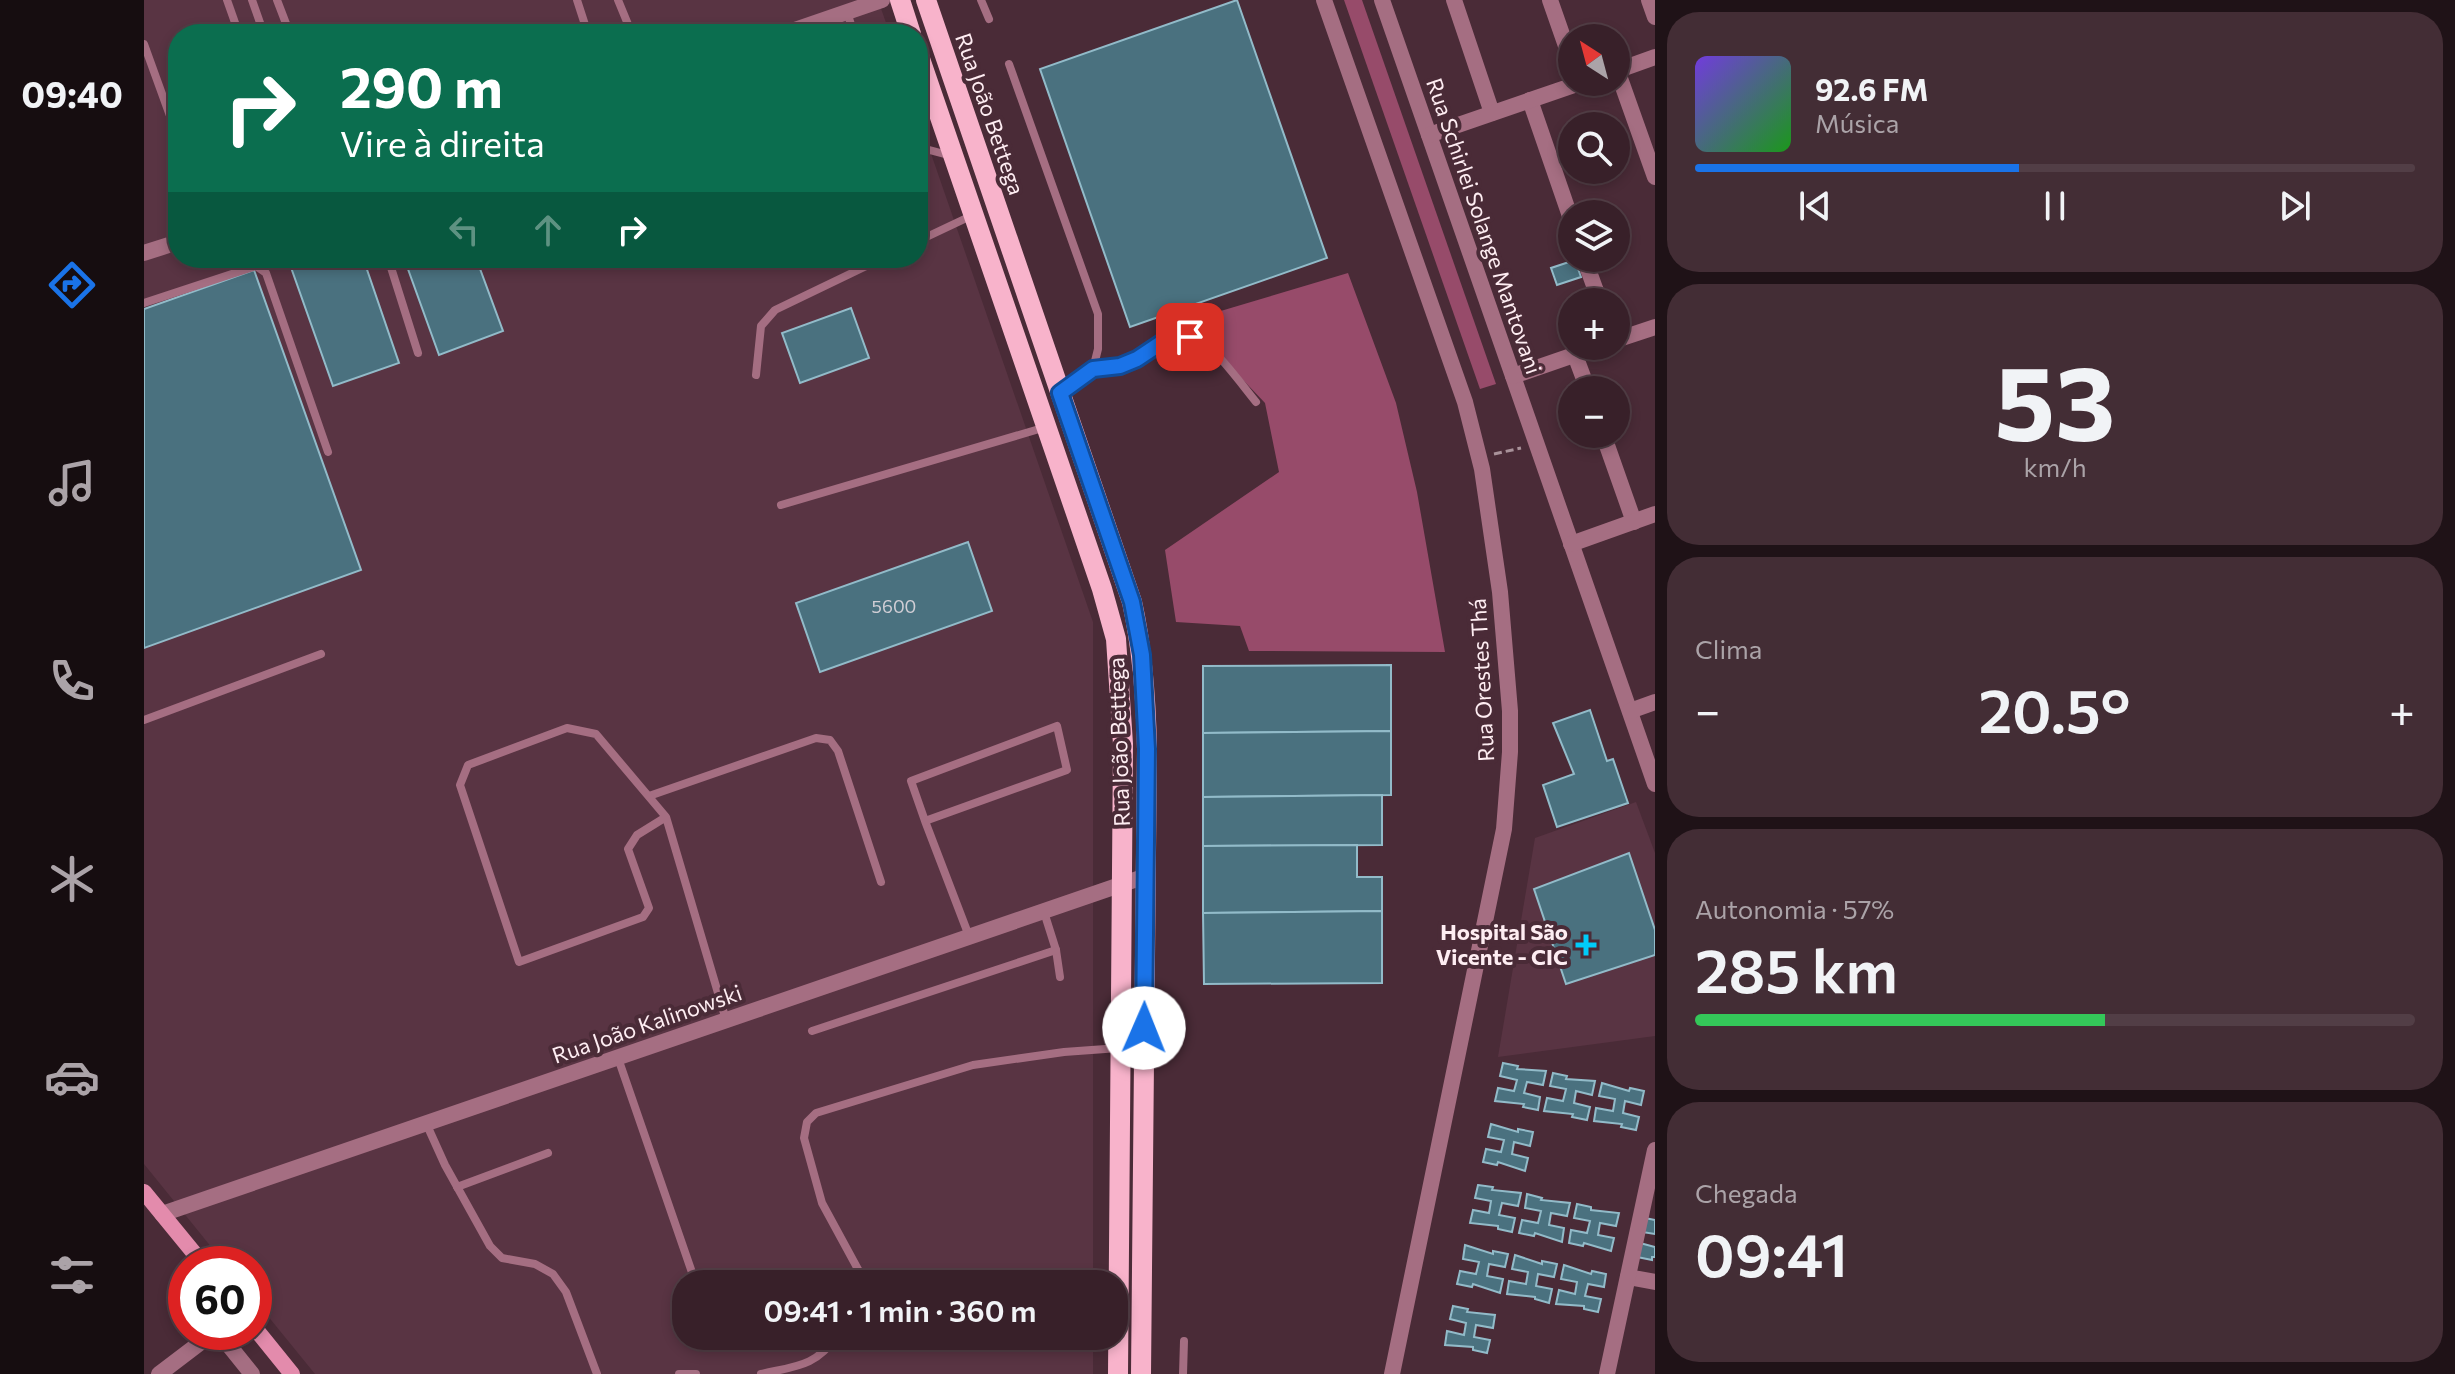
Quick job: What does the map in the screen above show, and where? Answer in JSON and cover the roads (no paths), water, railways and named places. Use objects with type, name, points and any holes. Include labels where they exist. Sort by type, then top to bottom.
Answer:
[{"type":"main road","points":[[900,0],[908,24]]},
{"type":"main road","name":"Rua João Bettega","points":[[926,0],[1132,602],[1138,629],[1146,712],[1141,1374]]},
{"type":"main road","name":"Rua João Bettega","points":[[928,82],[1102,589],[1116,639],[1122,719],[1118,1374]]},
{"type":"main road","points":[[144,1192],[188,1246]]},
{"type":"main road","points":[[272,1349],[292,1374]]},
{"type":"street","points":[[812,24],[882,0]]},
{"type":"street","name":"Rua Orestes Thá","points":[[1324,0],[1473,431],[1492,525],[1510,711],[1508,791],[1502,841],[1392,1374]]},
{"type":"street","name":"Rua Schirlei Solange Mantovani","points":[[1382,0],[1655,784]]},
{"type":"street","points":[[1454,0],[1492,113]]},
{"type":"street","points":[[1550,0],[1558,24]]},
{"type":"street","points":[[1649,0],[1655,17]]},
{"type":"street","points":[[1630,66],[1655,57]]},
{"type":"street","points":[[1429,135],[1558,90]]},
{"type":"street","points":[[1626,96],[1655,177]]},
{"type":"street","points":[[1530,100],[1564,200]]},
{"type":"street","points":[[144,253],[168,245]]},
{"type":"street","points":[[1630,335],[1655,327]]},
{"type":"street","points":[[1513,376],[1560,360]]},
{"type":"street","points":[[1608,448],[1634,522]]},
{"type":"street","points":[[1571,544],[1655,514]]},
{"type":"street","points":[[1630,711],[1655,702]]},
{"type":"street","name":"Rua João Kalinowski","points":[[162,1214],[1146,876]]},
{"type":"street","points":[[1607,1374],[1655,1150]]},
{"type":"street","points":[[1628,1277],[1655,1282]]},
{"type":"street","points":[[159,1374],[213,1333],[223,1338],[252,1374]]},
{"type":"lane","points":[[227,0],[235,24]]},
{"type":"lane","points":[[252,0],[260,24]]},
{"type":"lane","points":[[277,0],[286,24]]},
{"type":"lane","points":[[577,0],[585,24]]},
{"type":"lane","points":[[618,0],[628,24]]},
{"type":"lane","points":[[981,0],[989,19]]},
{"type":"lane","points":[[847,12],[851,24]]},
{"type":"lane","points":[[144,44],[168,110]]},
{"type":"lane","points":[[1009,64],[1098,314],[1098,349],[1093,369]]},
{"type":"lane","points":[[928,150],[954,157]]},
{"type":"lane","points":[[928,236],[974,215]]},
{"type":"lane","points":[[144,303],[250,268]]},
{"type":"lane","points":[[262,268],[328,452]]},
{"type":"lane","points":[[391,268],[418,353]]},
{"type":"lane","points":[[756,375],[761,326],[775,310],[862,268]]},
{"type":"lane","points":[[1060,393],[1093,369],[1120,366],[1161,343],[1190,337],[1206,345],[1256,402]]},
{"type":"lane","points":[[781,505],[1046,427]]},
{"type":"lane","points":[[144,720],[321,654]]},
{"type":"lane","points":[[925,821],[1067,770],[1057,726],[911,781],[925,821],[969,937]]},
{"type":"lane","points":[[666,817],[637,835],[628,849],[649,908],[643,917],[519,962],[460,785],[468,765],[567,728],[596,734],[666,817],[726,1020]]},
{"type":"lane","points":[[649,796],[816,738],[830,740],[838,751],[881,882]]},
{"type":"lane","points":[[1044,911],[1056,950],[1060,977]]},
{"type":"lane","points":[[812,1031],[1056,950]]},
{"type":"lane","points":[[858,1270],[822,1203],[804,1138],[807,1122],[816,1113],[973,1065],[1064,1052],[1120,1048]]},
{"type":"lane","points":[[617,1057],[691,1270]]},
{"type":"lane","points":[[426,1123],[490,1246],[502,1258],[535,1264],[553,1274],[566,1292],[597,1374]]},
{"type":"lane","points":[[457,1187],[548,1153]]},
{"type":"lane","points":[[1183,1374],[1184,1341]]},
{"type":"lane","points":[[761,1374],[811,1362],[828,1350]]},
{"type":"lane","points":[[679,1374],[696,1374]]},
{"type":"place","name":"Hospital São Vicente - CIC","points":[[1586,945]]}]
